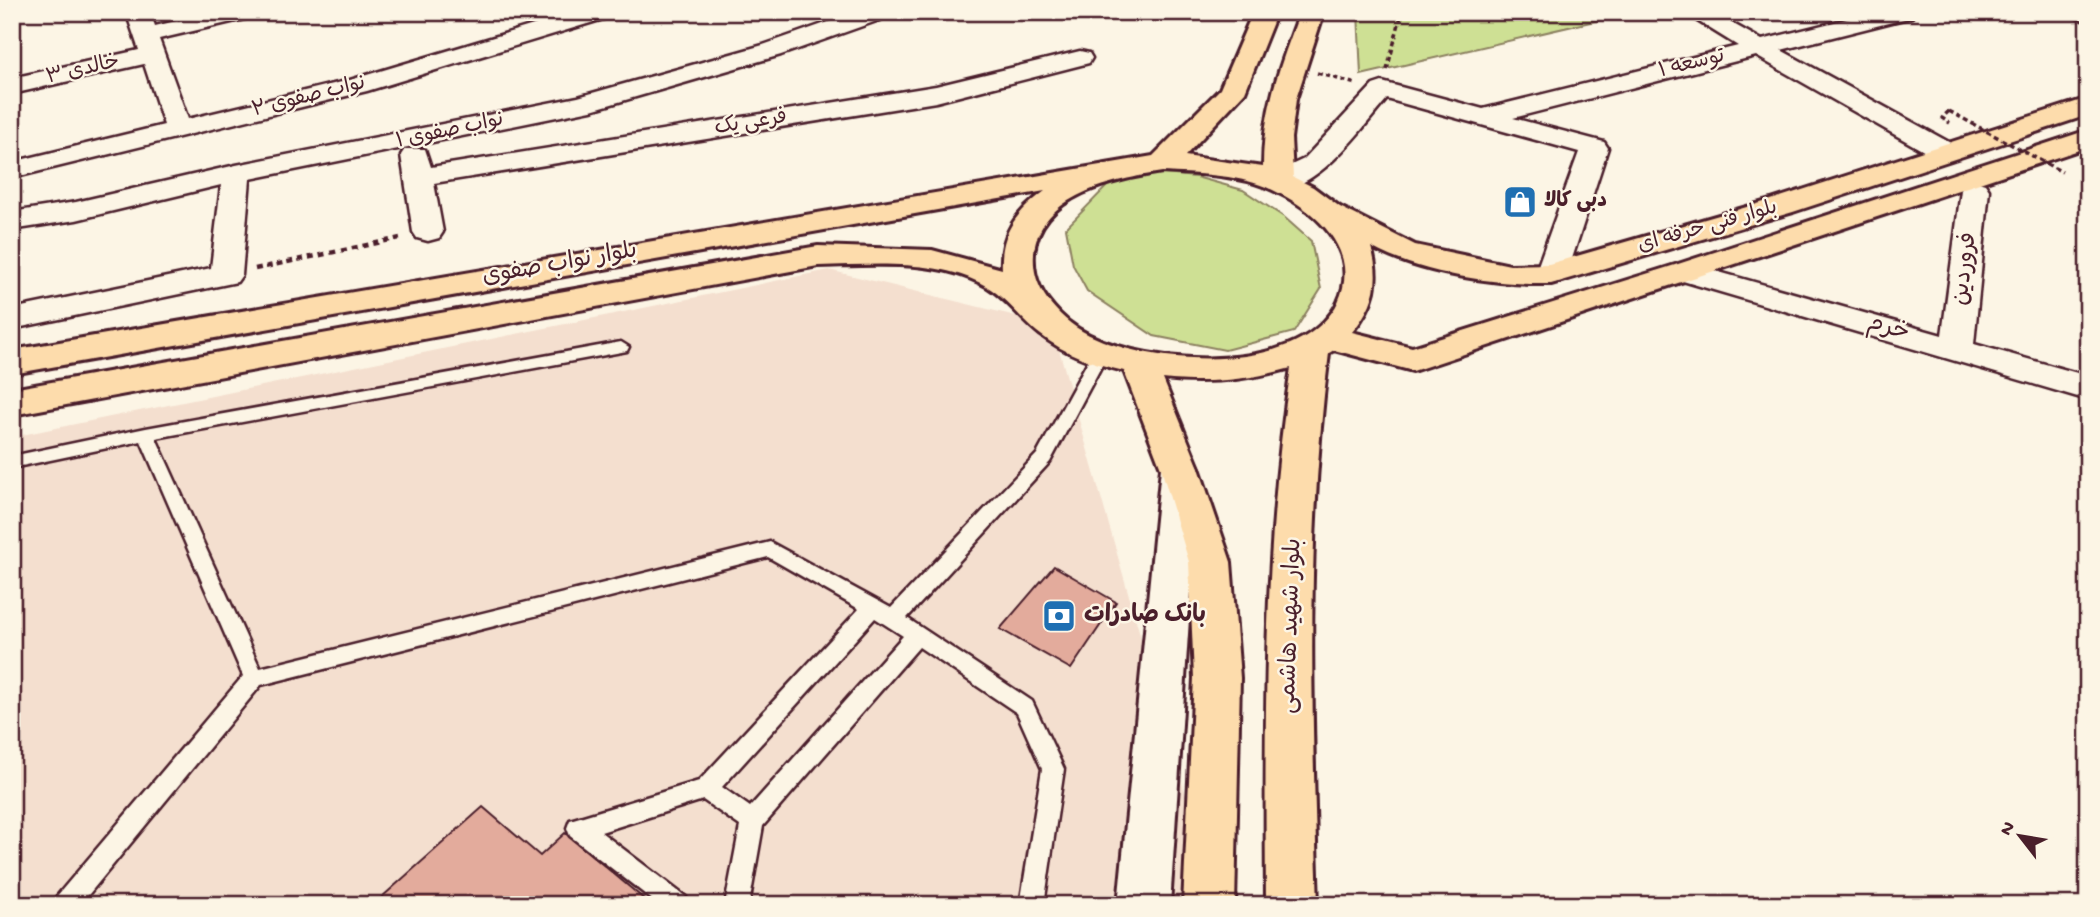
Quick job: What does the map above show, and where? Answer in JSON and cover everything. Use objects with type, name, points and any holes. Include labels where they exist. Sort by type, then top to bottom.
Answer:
[{"type":"main road","points":[[1162,163],[1200,128],[1232,92],[1265,12]]},
{"type":"main road","points":[[1278,182],[1277,138],[1282,99],[1312,12]]},
{"type":"main road","name":"بلوار فنی حرفه ای","points":[[1108,171],[1162,163],[1222,166],[1278,182],[1405,253],[1510,275],[1551,274],[1782,206],[2088,106]]},
{"type":"main road","name":"بلوار فنی حرفه ای","points":[[1320,342],[1413,359],[1687,272],[2085,140]]},
{"type":"main road","points":[[1031,303],[1015,262],[1026,223],[1059,192],[1108,171]]},
{"type":"main road","name":"بلوار نواب صفوی","points":[[12,362],[1108,171]]},
{"type":"main road","points":[[877,210],[896,219],[904,234],[884,256]]},
{"type":"main road","points":[[1120,359],[1201,372],[1261,366],[1320,342],[1356,306],[1364,273],[1354,240],[1328,211]]},
{"type":"main road","name":"بلوار نواب صفوی","points":[[12,402],[818,256],[884,256],[951,264],[994,277],[1031,303],[1052,325],[1120,359]]},
{"type":"main road","name":"بلوار شهید هاشمی","points":[[1292,905],[1289,686],[1298,438],[1320,342]]},
{"type":"main road","points":[[1120,359],[1180,468],[1210,562],[1217,678],[1209,905]]},
{"type":"street","name":"خالدی ۳","points":[[12,86],[146,34],[246,12]]},
{"type":"street","name":"نواب صفوی ۲","points":[[12,170],[179,130],[310,129],[602,12]]},
{"type":"street","name":"نواب صفوی ۱","points":[[12,221],[76,211],[236,173],[310,129],[412,140],[582,104],[772,50],[880,12]]},
{"type":"street","points":[[1694,12],[1771,45],[1959,147]]},
{"type":"street","points":[[1728,12],[1771,45]]},
{"type":"street","name":"توسعه ۱","points":[[1480,117],[1904,12]]},
{"type":"street","points":[[2082,12],[2088,15]]},
{"type":"street","points":[[146,34],[179,130]]},
{"type":"street","name":"فرعی یک","points":[[419,177],[936,94],[1080,58]]},
{"type":"street","points":[[1278,182],[1314,165],[1381,90],[1594,148],[1551,274]]},
{"type":"street","points":[[412,140],[428,232]]},
{"type":"street","points":[[12,319],[226,275],[236,173]]},
{"type":"street","name":"فروردین","points":[[1957,348],[1975,190]]},
{"type":"street","name":"خرم","points":[[1687,272],[2088,388]]},
{"type":"street","points":[[1144,905],[1180,468]]},
{"type":"lane","points":[[12,462],[146,434],[621,347]]},
{"type":"lane","points":[[893,620],[1044,458],[1120,359]]},
{"type":"lane","points":[[146,434],[254,678]]},
{"type":"lane","points":[[64,905],[254,678],[770,549],[893,620],[1026,707],[1053,769],[1032,905]]},
{"type":"lane","points":[[678,905],[578,828],[706,789],[872,608]]},
{"type":"lane","points":[[737,905],[752,821],[917,635]]},
{"type":"lane","points":[[706,789],[752,821]]},
{"type":"path","points":[[1293,67],[1381,90],[1402,12]]},
{"type":"path","points":[[1949,111],[2062,172]]},
{"type":"path","points":[[226,275],[428,232]]},
{"type":"shaded area","points":[[829,270],[1052,325],[1217,905],[12,905],[12,437]]},
{"type":"green space","points":[[1358,12],[1614,12],[1616,16],[1361,75]]},
{"type":"green space","points":[[1142,172],[1196,177],[1243,190],[1284,217],[1311,241],[1321,289],[1294,332],[1225,350],[1154,336],[1087,291],[1073,265],[1066,228],[1108,185]]},
{"type":"building","name":"بانک صادرات","points":[[1054,566],[1116,602],[1071,669],[1000,629]]},
{"type":"building","points":[[483,807],[540,856],[565,833],[651,905],[373,905]]},
{"type":"place","name":"دبی کالا","points":[[1520,202]]},
{"type":"place","name":"بانک صادرات","points":[[1059,616]]}]
